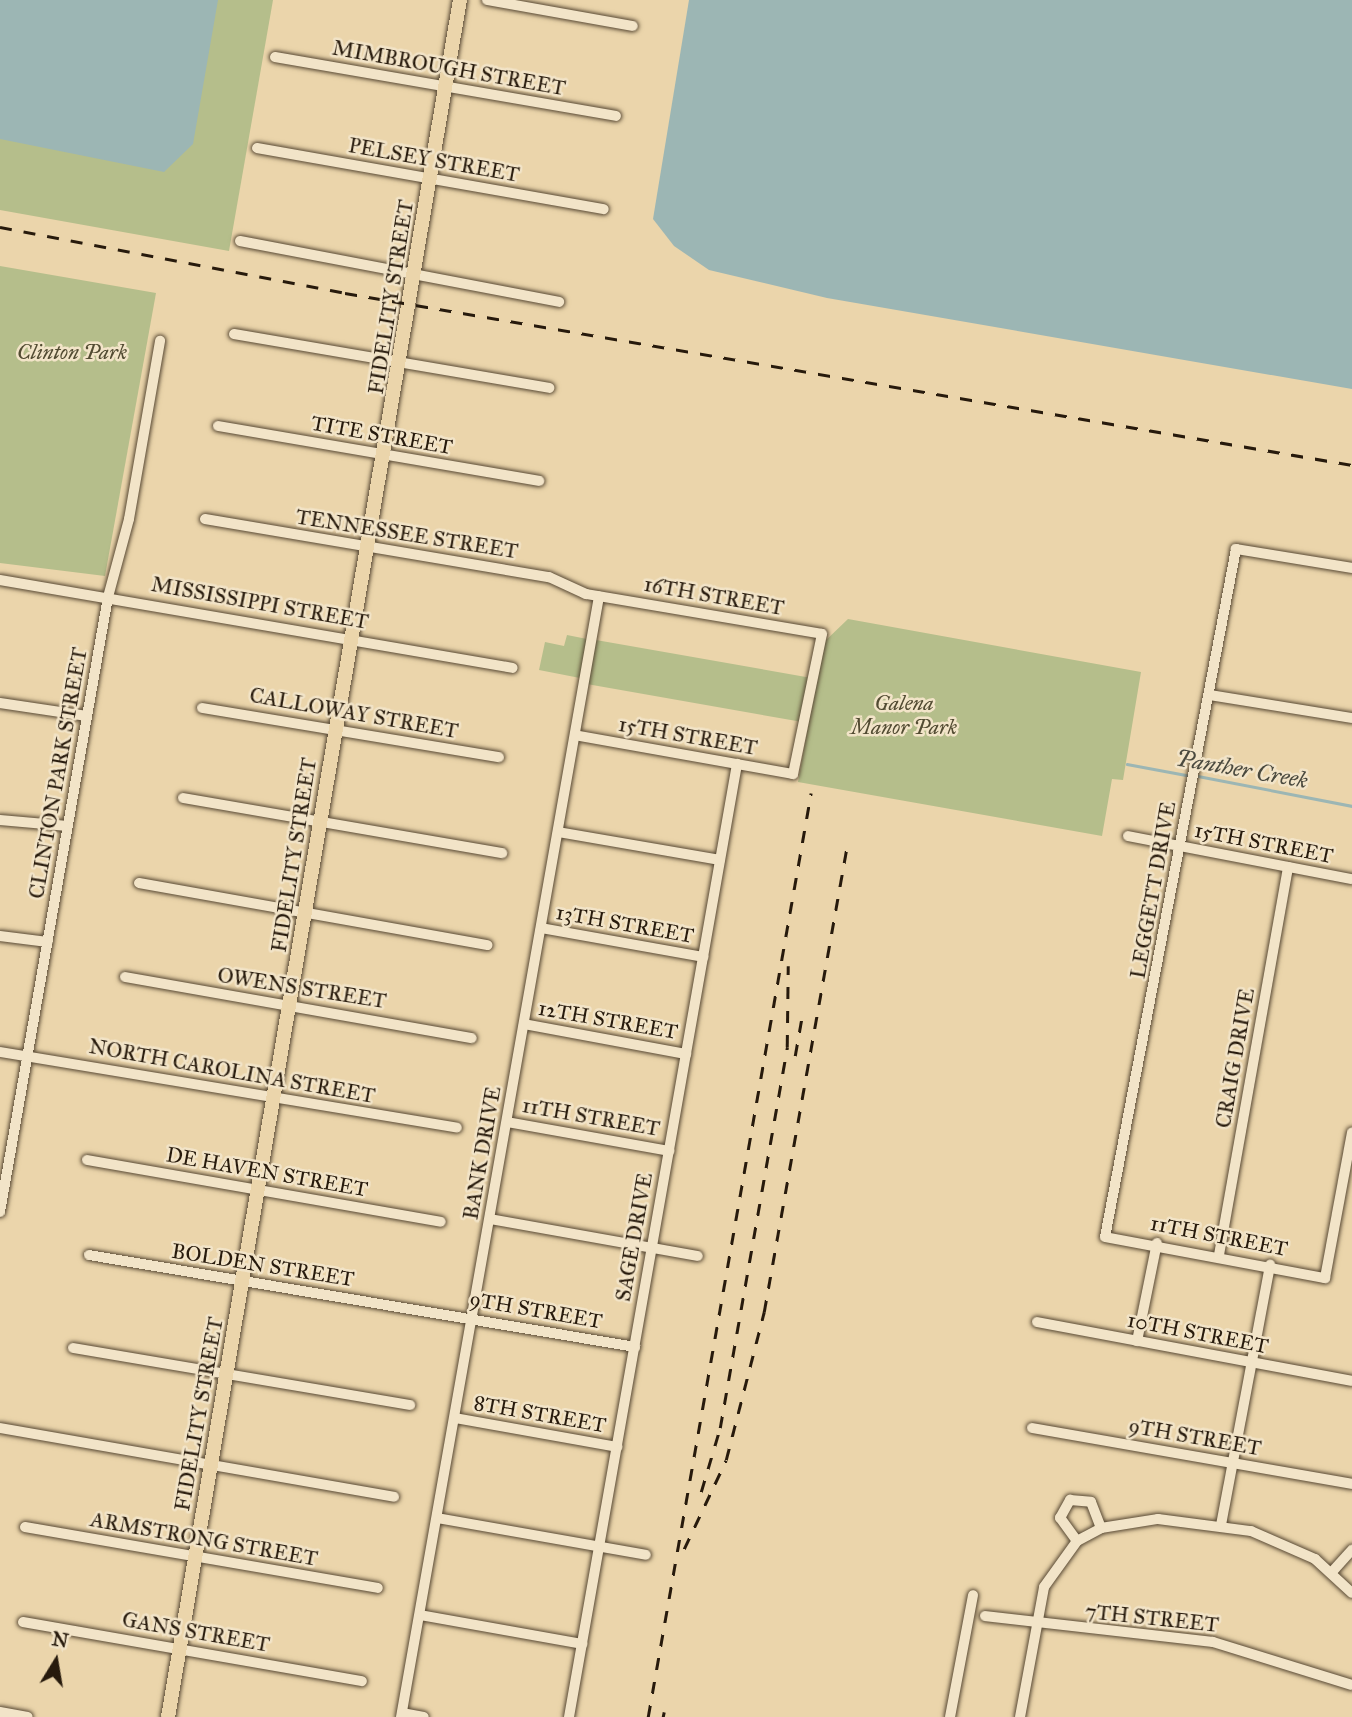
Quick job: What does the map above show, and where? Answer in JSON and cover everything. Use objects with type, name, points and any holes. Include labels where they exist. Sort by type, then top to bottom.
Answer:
[{"type":"main road","name":"FIDELITY STREET","points":[[168,1717],[354,639],[367,547],[402,363],[414,271],[432,180],[460,0]]},
{"type":"street","points":[[487,0],[633,26]]},
{"type":"street","name":"MIMBROUGH STREET","points":[[275,57],[616,116]]},
{"type":"street","name":"PELSEY STREET","points":[[257,148],[604,209]]},
{"type":"street","points":[[240,241],[414,271],[559,302]]},
{"type":"street","points":[[234,334],[549,388]]},
{"type":"street","name":"CLINTON PARK STREET","points":[[0,1212],[3,1175],[48,942],[108,597],[129,519],[160,341]]},
{"type":"street","name":"TITE STREET","points":[[218,426],[539,481]]},
{"type":"street","name":"TENNESSEE STREET","points":[[205,519],[549,577],[600,596]]},
{"type":"street","name":"LEGGETT DRIVE","points":[[1105,1237],[1237,549],[1352,568]]},
{"type":"street","name":"MISSISSIPPI STREET","points":[[0,580],[513,668]]},
{"type":"street","name":"16TH STREET","points":[[600,596],[822,634],[793,774]]},
{"type":"street","name":"BANK DRIVE","points":[[402,1715],[600,596]]},
{"type":"street","points":[[1210,695],[1352,718]]},
{"type":"street","points":[[0,703],[87,716]]},
{"type":"street","name":"CALLOWAY STREET","points":[[202,708],[499,757]]},
{"type":"street","name":"15TH STREET","points":[[575,735],[793,774]]},
{"type":"street","name":"SAGE DRIVE","points":[[569,1717],[737,764]]},
{"type":"street","points":[[183,798],[502,853]]},
{"type":"street","points":[[0,820],[68,827]]},
{"type":"street","points":[[558,832],[720,860]]},
{"type":"street","name":"15TH STREET","points":[[1128,836],[1352,879]]},
{"type":"street","name":"CRAIG DRIVE","points":[[1219,1255],[1288,867]]},
{"type":"street","points":[[139,883],[488,945]]},
{"type":"street","name":"13TH STREET","points":[[541,928],[703,957]]},
{"type":"street","points":[[0,936],[48,942]]},
{"type":"street","name":"OWENS STREET","points":[[125,977],[472,1038]]},
{"type":"street","name":"12TH STREET","points":[[524,1024],[686,1054]]},
{"type":"street","name":"NORTH CAROLINA STREET","points":[[0,1052],[457,1128]]},
{"type":"street","name":"11TH STREET","points":[[507,1122],[669,1151]]},
{"type":"street","name":"11TH STREET","points":[[1105,1237],[1157,1243],[1325,1278],[1352,1132]]},
{"type":"street","name":"DE HAVEN STREET","points":[[87,1160],[441,1222]]},
{"type":"street","points":[[490,1219],[698,1256]]},
{"type":"street","points":[[1138,1341],[1157,1243]]},
{"type":"street","name":"BOLDEN STREET","points":[[89,1255],[431,1312]]},
{"type":"street","points":[[1221,1525],[1270,1265]]},
{"type":"street","name":"9TH STREET","points":[[431,1312],[635,1347]]},
{"type":"street","name":"10TH STREET","points":[[1038,1322],[1352,1381]]},
{"type":"street","points":[[73,1349],[410,1405]]},
{"type":"street","name":"8TH STREET","points":[[455,1418],[617,1447]]},
{"type":"street","name":"9TH STREET","points":[[1032,1427],[1352,1484]]},
{"type":"street","points":[[0,1428],[394,1497]]},
{"type":"street","points":[[1077,1541],[1060,1518],[1070,1500],[1091,1502],[1101,1528]]},
{"type":"street","points":[[437,1518],[646,1555]]},
{"type":"street","points":[[1020,1717],[1044,1587],[1077,1541],[1101,1528],[1158,1519],[1221,1525],[1300,1550],[1332,1572],[1352,1593]]},
{"type":"street","name":"ARMSTRONG STREET","points":[[25,1527],[377,1588]]},
{"type":"street","points":[[1332,1572],[1352,1550]]},
{"type":"street","points":[[950,1717],[973,1595]]},
{"type":"street","points":[[420,1615],[582,1644]]},
{"type":"street","name":"7TH STREET","points":[[985,1616],[1037,1626],[1213,1642],[1352,1685]]},
{"type":"street","name":"GANS STREET","points":[[23,1622],[362,1681]]},
{"type":"street","points":[[0,1712],[28,1717]]},
{"type":"street","points":[[402,1715],[424,1717]]},
{"type":"green space","points":[[0,0],[273,0],[229,251],[0,210]]},
{"type":"green space","name":"Clinton Park","points":[[0,266],[156,293],[105,576],[0,563]]},
{"type":"green space","name":"Galena Manor Park","points":[[848,619],[1141,672],[1123,780],[1112,779],[1102,836],[798,782],[823,643]]},
{"type":"green space","points":[[567,635],[587,639],[580,678],[539,670],[545,642],[564,646]]},
{"type":"green space","points":[[596,640],[809,678],[801,722],[588,684]]},
{"type":"water","points":[[0,0],[218,0],[193,144],[164,172],[0,139]]},
{"type":"water","points":[[689,0],[1352,0],[1352,389],[827,298],[709,270],[674,246],[653,219]]},
{"type":"waterway","name":"Panther Creek","points":[[1127,764],[1191,776]]},
{"type":"waterway","name":"Panther Creek","points":[[1198,776],[1352,806]]},
{"type":"railway","points":[[0,227],[345,293],[1352,465]]},
{"type":"railway","points":[[648,1717],[811,793]]},
{"type":"railway","points":[[684,1549],[726,1460],[764,1312],[847,847]]},
{"type":"railway","points":[[701,1492],[720,1428],[787,1047],[788,966]]},
{"type":"railway","points":[[795,1056],[801,1021]]},
{"type":"railway","points":[[663,1717],[664,1712]]}]
